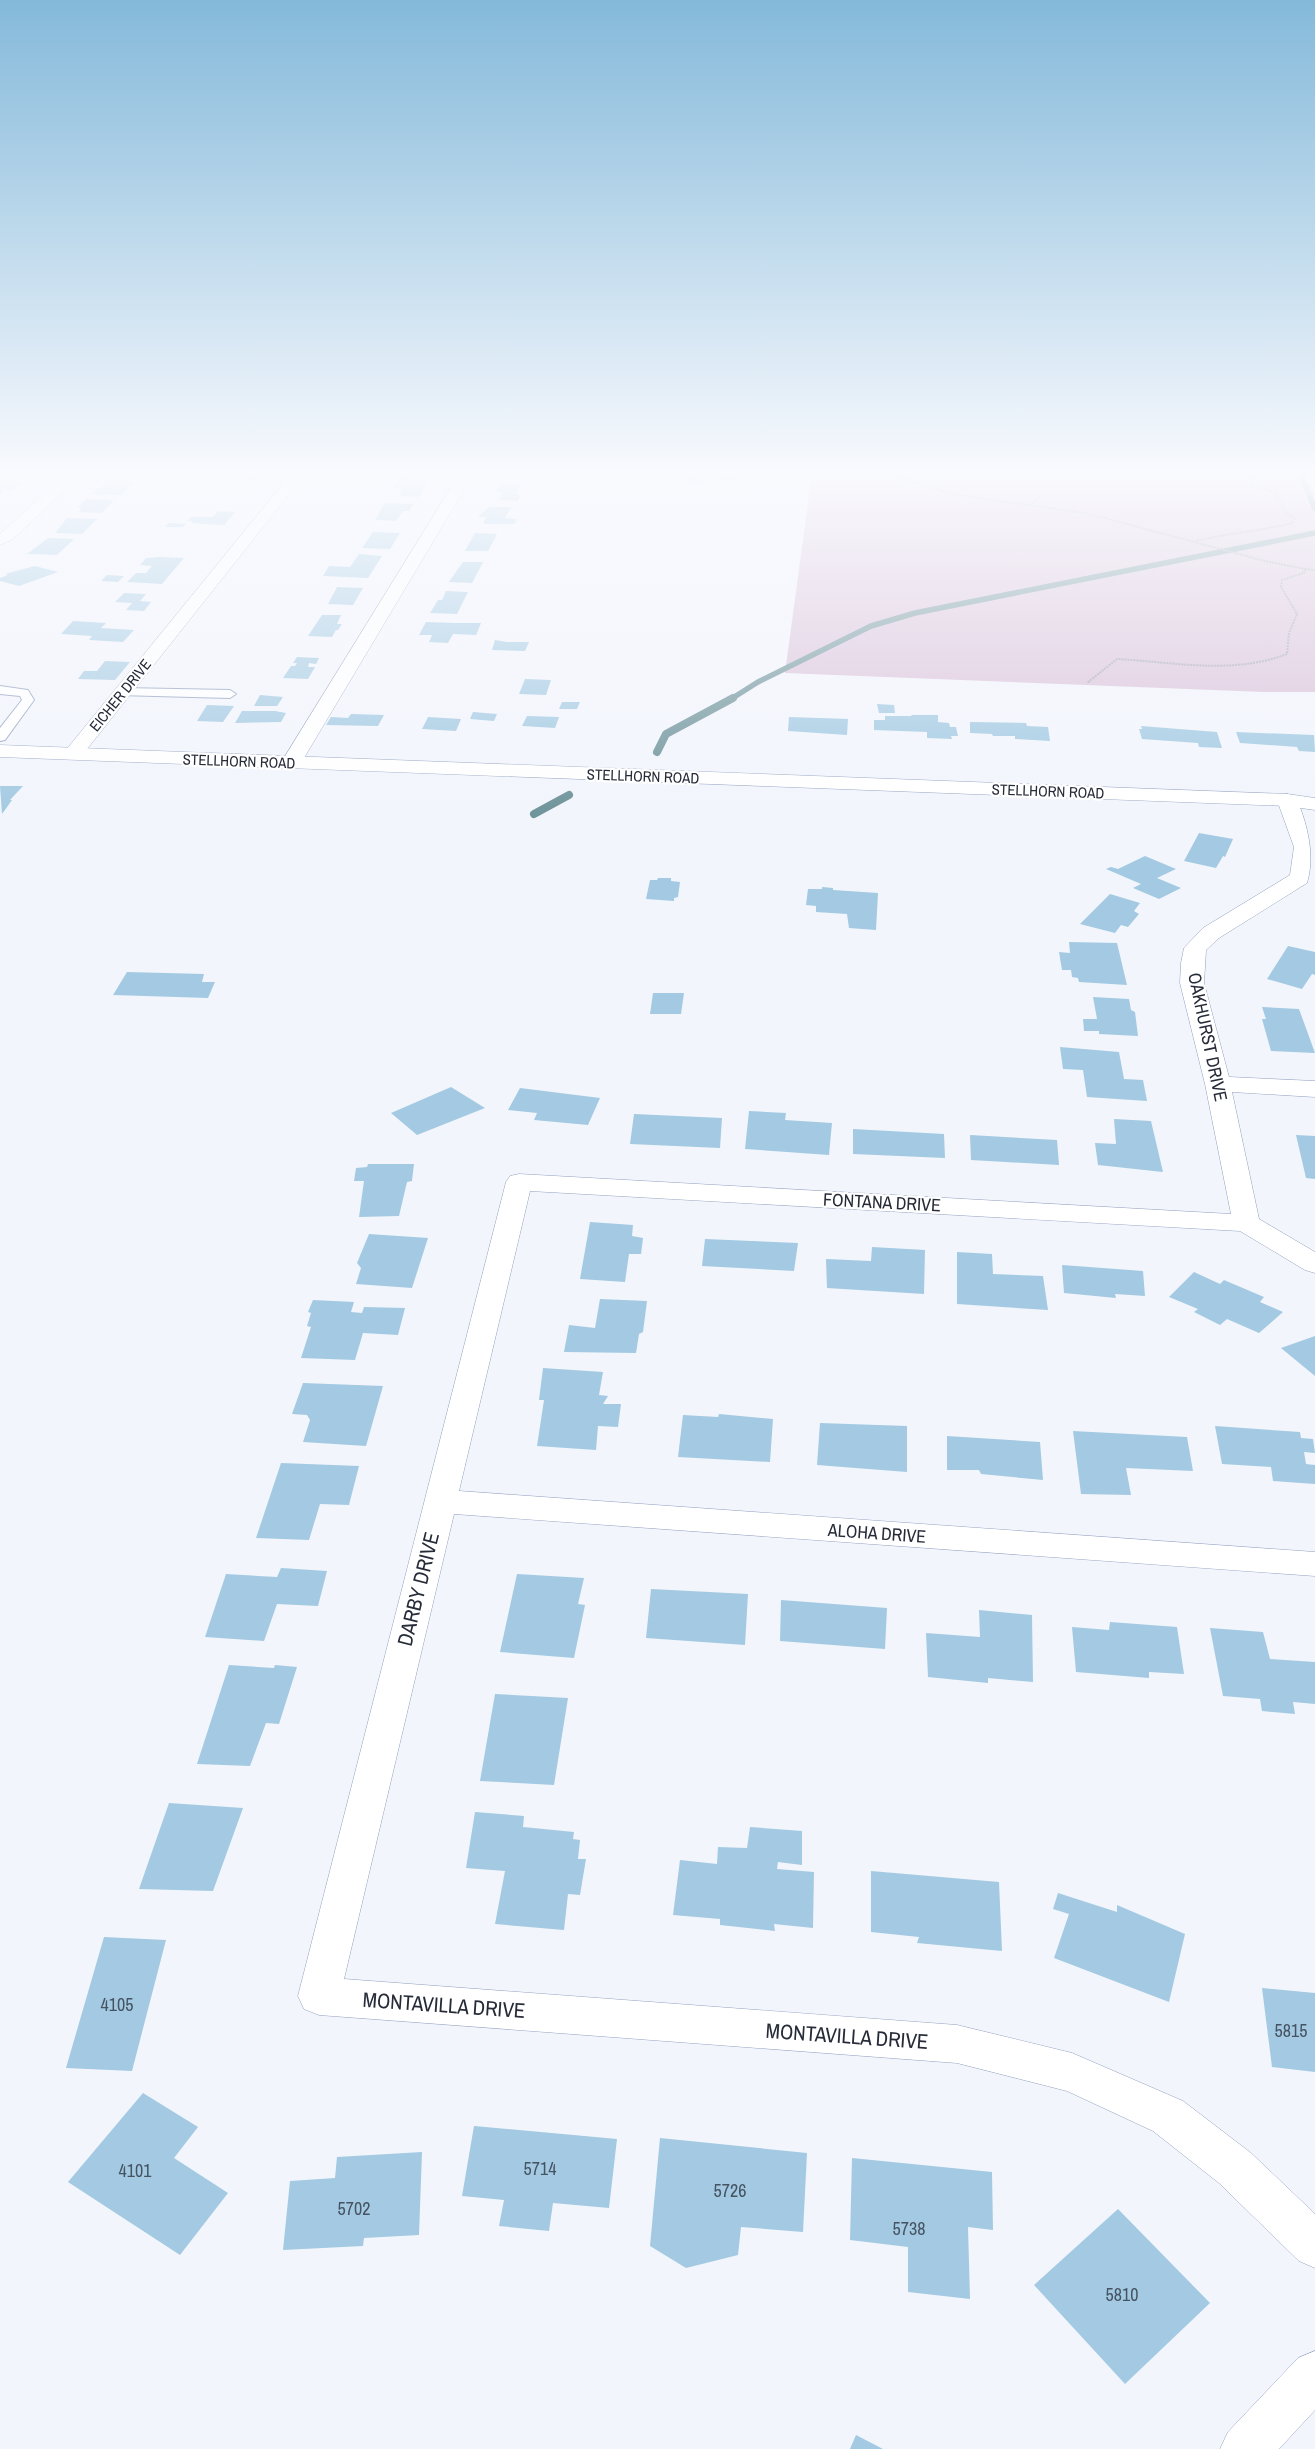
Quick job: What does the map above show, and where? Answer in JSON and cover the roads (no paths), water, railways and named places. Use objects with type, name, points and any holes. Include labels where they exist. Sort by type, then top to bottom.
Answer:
[{"type":"street","name":"EICHER DRIVE","points":[[73,754],[207,587]]},
{"type":"street","points":[[291,763],[398,587]]},
{"type":"street","name":"STELLHORN ROAD","points":[[0,751],[1286,800],[1315,804]]},
{"type":"street","name":"STELLHORN ROAD","points":[[1286,800],[1315,795]]},
{"type":"street","name":"OAKHURST DRIVE","points":[[1246,1223],[1218,1084],[1192,983],[1192,963],[1195,948],[1210,933],[1299,878],[1306,862],[1306,848],[1286,800]]},
{"type":"street","points":[[1218,1084],[1315,1089]]},
{"type":"street","name":"FONTANA DRIVE","points":[[519,1182],[1246,1223]]},
{"type":"street","name":"DARBY DRIVE","points":[[319,1996],[439,1501],[519,1182]]},
{"type":"street","points":[[1246,1223],[1315,1264]]},
{"type":"street","name":"ALOHA DRIVE","points":[[439,1501],[1315,1564]]},
{"type":"street","name":"MONTAVILLA DRIVE","points":[[319,1996],[967,2046],[1072,2073],[1168,2116],[1235,2168],[1315,2245]]},
{"type":"street","points":[[1245,2449],[1315,2375]]},
{"type":"lane","points":[[0,690],[24,693],[28,700],[5,724],[0,737]]},
{"type":"lane","points":[[122,692],[230,694]]},
{"type":"waterway","points":[[731,699],[758,682],[871,626],[915,613],[1044,587]]},
{"type":"waterway","points":[[657,752],[666,734],[733,698]]},
{"type":"waterway","points":[[534,814],[569,795]]}]
